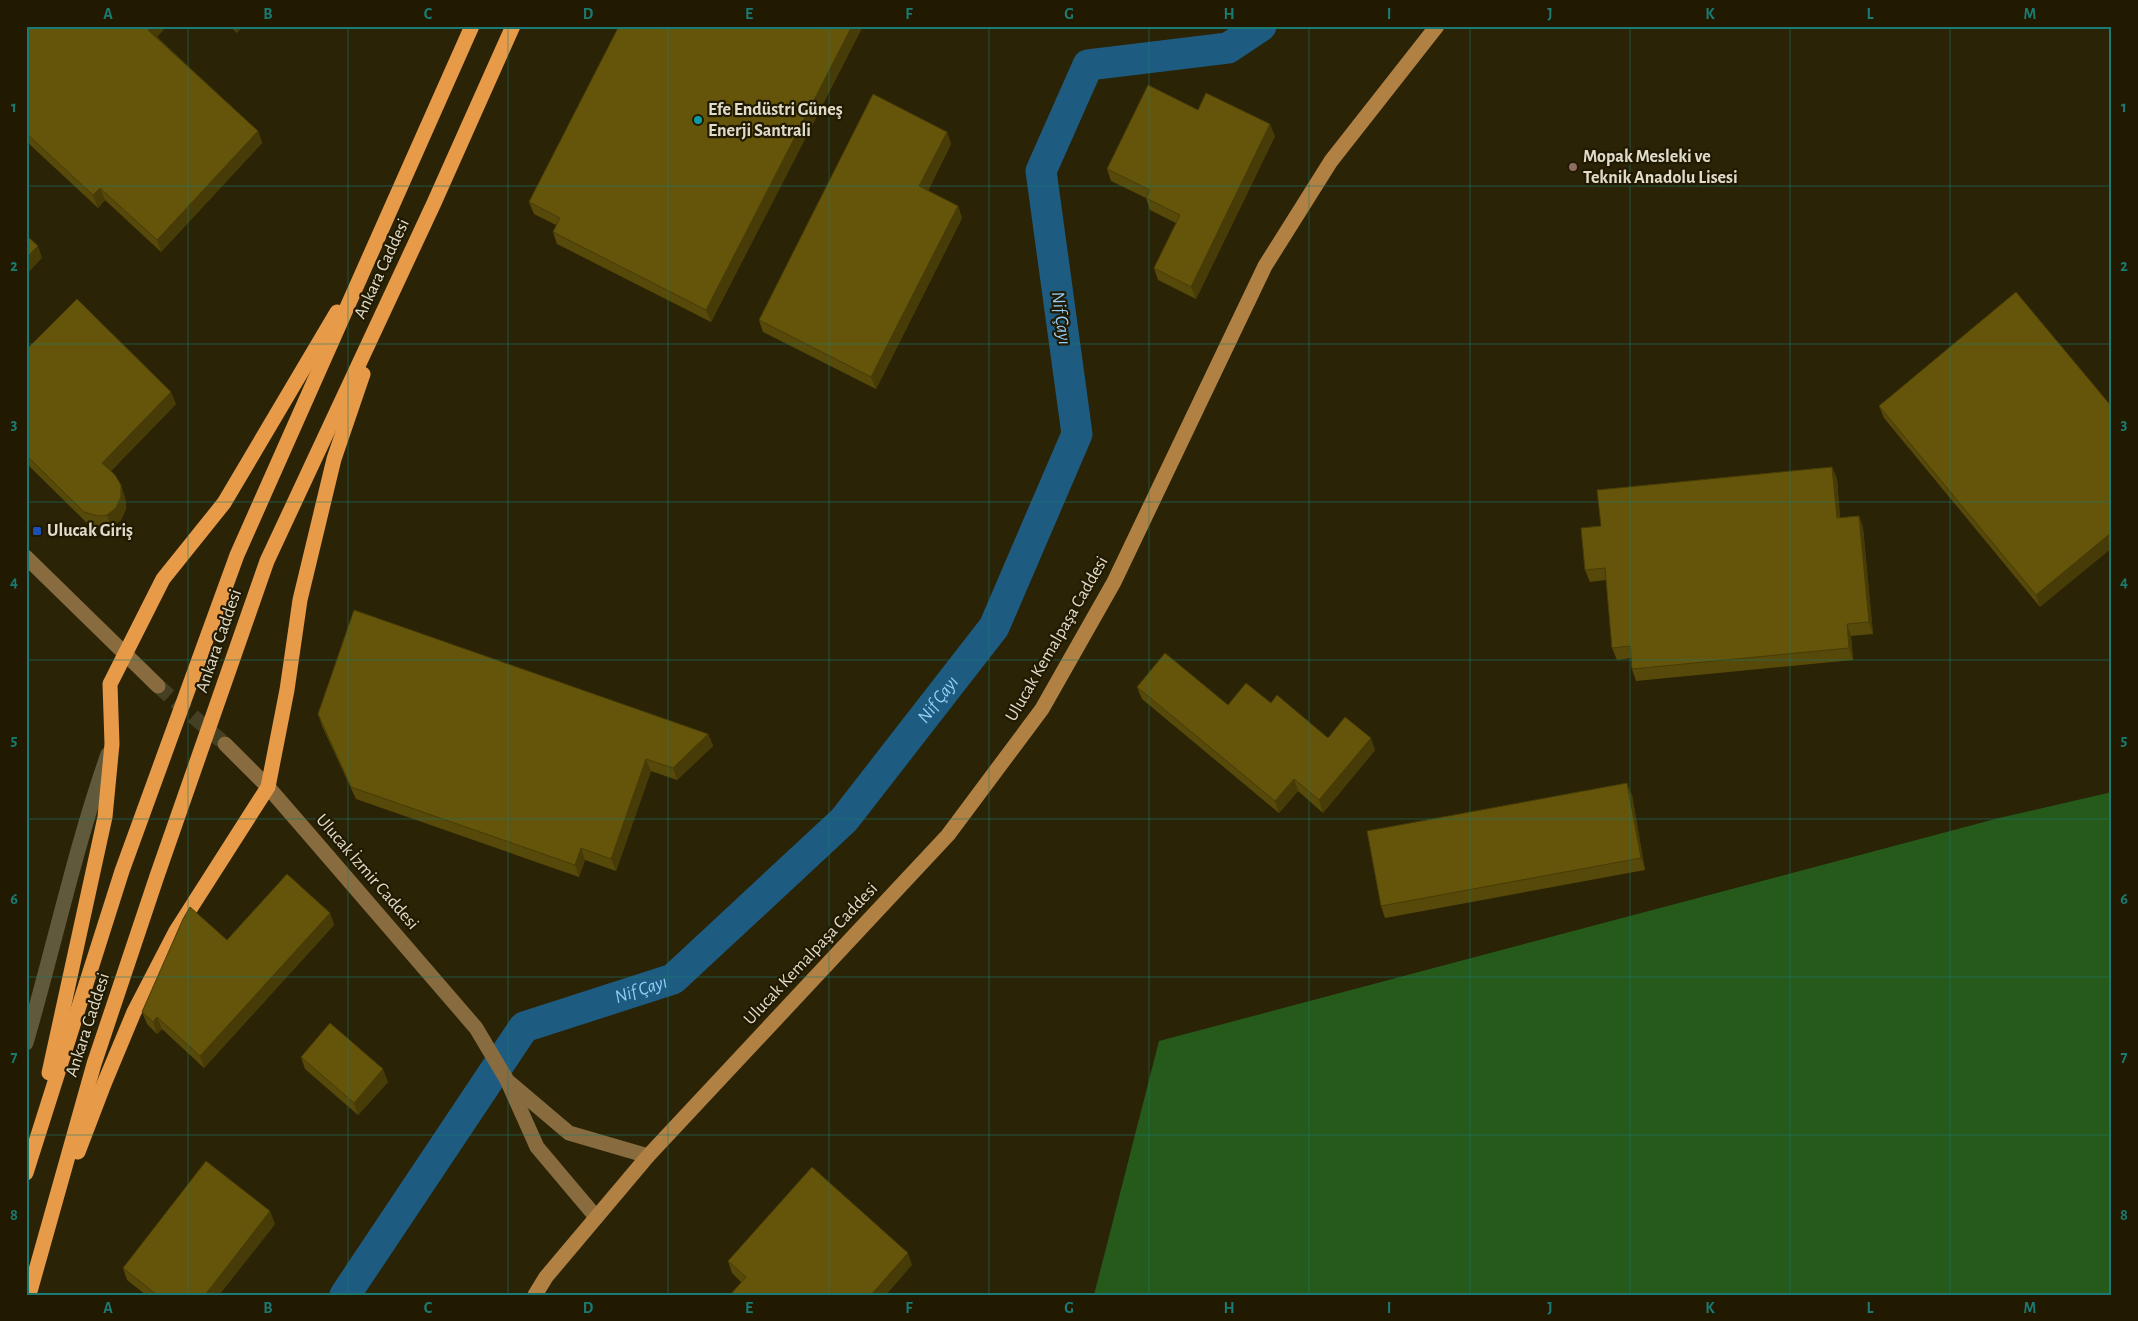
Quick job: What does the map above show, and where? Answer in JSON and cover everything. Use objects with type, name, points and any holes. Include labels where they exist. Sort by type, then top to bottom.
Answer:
[{"type":"highway","name":"Ankara Caddesi","points":[[27,1170],[122,871],[237,555],[472,26]]},
{"type":"highway","name":"Ankara Caddesi","points":[[29,1295],[94,1064],[267,561],[513,26]]},
{"type":"highway","points":[[27,1170],[105,816],[112,744],[110,684],[164,579],[224,503],[374,248]]},
{"type":"highway","points":[[40,1254],[104,1084],[134,1012],[176,931],[268,787],[287,690],[300,600],[334,459],[390,296]]},
{"type":"main road","name":"Ulucak Kemalpaşa Caddesi","points":[[535,1295],[546,1277],[648,1156],[948,835],[1042,709],[1114,582],[1264,266],[1331,161],[1437,26]]},
{"type":"street","points":[[26,557],[158,686]]},
{"type":"street","points":[[26,1043],[47,972],[93,796],[112,744]]},
{"type":"street","name":"Ulucak İzmir Caddesi","points":[[225,744],[268,787],[476,1028],[507,1080]]},
{"type":"street","points":[[507,1080],[569,1133],[648,1156]]},
{"type":"street","points":[[507,1080],[538,1148],[596,1217]]},
{"type":"green space","points":[[2112,792],[2112,1295],[1094,1295],[1159,1041],[1999,818]]},
{"type":"building","points":[[26,26],[152,26],[148,30],[258,131],[157,240],[100,188],[93,195],[26,133]]},
{"type":"building","name":"Efe Endüstri Güneş Enerji Santrali","points":[[619,26],[852,26],[706,310],[553,232],[560,218],[529,202]]},
{"type":"building","points":[[1148,85],[1198,110],[1206,93],[1270,124],[1191,287],[1154,268],[1180,215],[1146,198],[1150,190],[1107,169]]},
{"type":"building","points":[[873,94],[947,132],[919,186],[958,206],[871,377],[759,320]]},
{"type":"building","points":[[26,235],[38,246],[26,258]]},
{"type":"building","points":[[2016,292],[2112,407],[2112,532],[2036,595],[1879,406]]},
{"type":"building","points":[[77,299],[171,392],[102,463],[115,475],[121,485],[121,497],[116,508],[107,515],[99,516],[84,512],[26,455],[26,350]]},
{"type":"building","points":[[1832,467],[1837,518],[1859,516],[1869,622],[1847,624],[1849,648],[1632,669],[1630,646],[1612,648],[1605,568],[1585,570],[1581,528],[1601,526],[1597,490]]},
{"type":"building","points":[[354,610],[708,734],[673,768],[646,759],[611,859],[581,848],[575,865],[351,787],[318,714]]},
{"type":"building","points":[[1165,653],[1228,705],[1246,683],[1271,703],[1277,695],[1328,738],[1345,717],[1371,738],[1319,800],[1294,779],[1275,801],[1137,687]]},
{"type":"building","points":[[1627,783],[1641,858],[1381,906],[1367,831]]},
{"type":"building","points":[[287,874],[330,913],[200,1056],[157,1017],[153,1022],[142,1012],[183,919],[190,907],[227,940]]},
{"type":"building","points":[[330,1023],[383,1069],[354,1103],[301,1057]]},
{"type":"building","points":[[206,1161],[270,1211],[205,1295],[157,1295],[123,1268]]},
{"type":"building","points":[[812,1167],[908,1253],[871,1295],[730,1295],[746,1277],[728,1261]]},
{"type":"waterway","name":"Nif Çayı","points":[[345,1295],[524,1027],[673,979],[844,820],[994,627],[1077,434],[1041,171],[1088,65],[1228,48],[1261,26]]},
{"type":"tunnel","points":[[158,686],[225,744]]},
{"type":"place","name":"Efe Endüstri Güneş Enerji Santrali","points":[[698,120]]},
{"type":"place","name":"Mopak Mesleki ve Teknik Anadolu Lisesi","points":[[1573,167]]},
{"type":"place","name":"Ulucak Giriş","points":[[37,531]]}]
